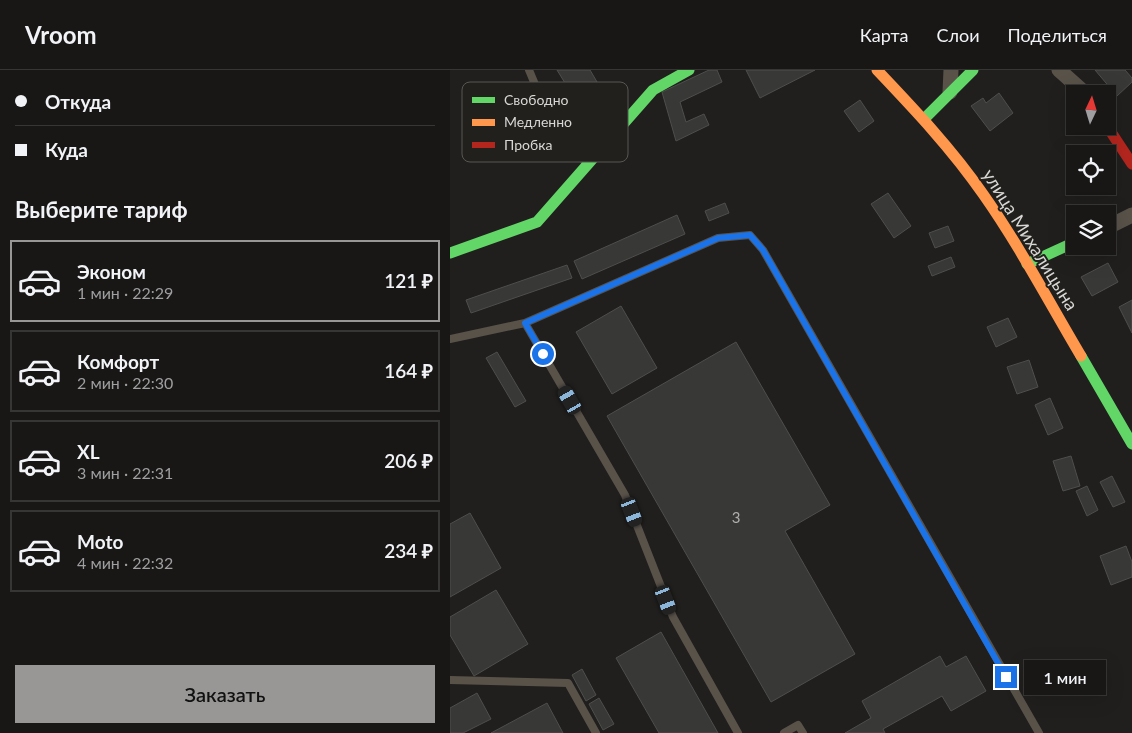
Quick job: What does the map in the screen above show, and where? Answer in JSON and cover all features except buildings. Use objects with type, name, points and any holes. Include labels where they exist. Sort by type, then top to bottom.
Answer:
[{"type":"street","points":[[628,118],[653,90],[689,70]]},
{"type":"street","name":"улица Михалицына","points":[[877,70],[924,120],[983,193],[1027,264],[1132,444]]},
{"type":"street","points":[[950,92],[951,70]]},
{"type":"street","points":[[924,120],[973,70]]},
{"type":"street","points":[[1059,70],[1076,85]]},
{"type":"street","points":[[1113,135],[1132,164]]},
{"type":"street","points":[[450,253],[537,222],[588,164]]},
{"type":"street","points":[[1116,223],[1132,215]]},
{"type":"street","points":[[1027,264],[1066,246]]},
{"type":"lane","points":[[529,70],[534,82]]},
{"type":"lane","points":[[450,339],[525,323],[718,238],[750,235],[763,250],[1038,733]]},
{"type":"lane","points":[[525,323],[625,495],[673,617],[738,733]]},
{"type":"lane","points":[[450,680],[568,683],[596,733]]},
{"type":"lane","points":[[784,733],[798,725],[803,733]]},
{"type":"traffic: fast","points":[[628,118],[653,90],[689,70]]},
{"type":"traffic: fast","points":[[924,119],[973,70]]},
{"type":"traffic: fast","points":[[450,253],[537,222],[590,162]]},
{"type":"traffic: fast","points":[[1027,264],[1066,246]]},
{"type":"traffic: fast","points":[[1081,356],[1132,444]]},
{"type":"traffic: slow","points":[[877,70],[946,145],[971,177],[1021,253],[1081,356]]},
{"type":"traffic: jam","points":[[1113,135],[1132,164]]},
{"type":"route","points":[[543,354],[525,323],[718,238],[750,235],[763,250],[1006,677]]}]
